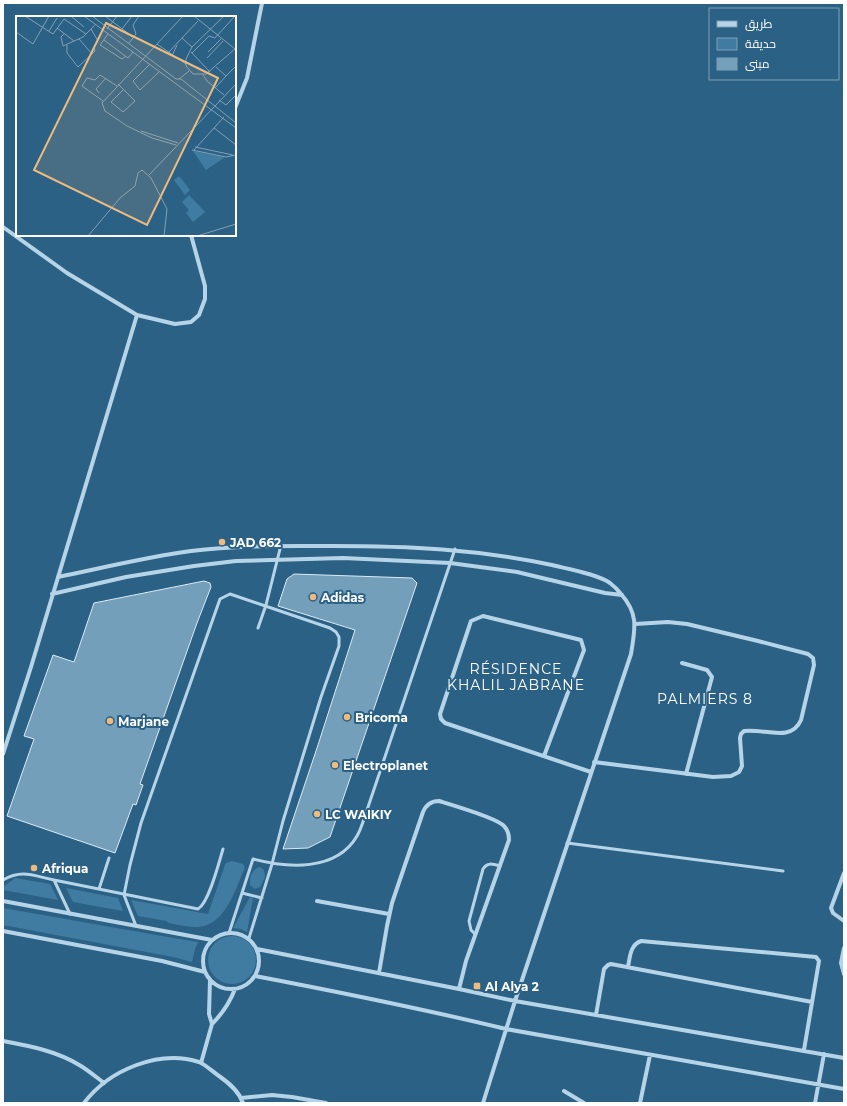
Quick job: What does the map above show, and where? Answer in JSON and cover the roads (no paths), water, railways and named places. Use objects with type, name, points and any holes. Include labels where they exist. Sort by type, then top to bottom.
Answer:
[{"type":"street","points":[[236,106],[244,89],[247,78],[259,26],[262,3]]},
{"type":"street","points":[[3,227],[67,273],[137,316],[175,324],[191,322],[199,315],[203,307],[206,292],[191,236]]},
{"type":"street","points":[[3,754],[31,667],[137,316]]},
{"type":"street","points":[[58,577],[190,551],[281,545],[384,546],[455,549],[510,556],[567,569],[603,580],[610,583],[629,603],[633,612],[635,624],[630,654],[514,1001],[483,1103]]},
{"type":"street","points":[[52,594],[126,578],[194,566],[236,561],[343,558],[450,563],[517,572],[605,594],[622,595]]},
{"type":"street","points":[[544,756],[584,650],[583,645],[580,640],[483,616],[471,620],[440,714],[441,719],[445,723],[591,772]]},
{"type":"street","points":[[594,762],[713,777],[735,775],[739,772],[742,766],[740,738],[744,731],[789,733],[797,728],[802,720],[814,665],[813,658],[808,654],[687,624],[668,622],[635,624]]},
{"type":"street","points":[[682,664],[707,670],[712,677],[686,774]]},
{"type":"street","points":[[379,973],[389,914],[425,808],[430,803],[439,801],[497,821],[504,825],[508,832],[509,840],[475,934],[459,988]]},
{"type":"street","points":[[844,873],[842,882],[831,908],[833,913],[844,920]]},
{"type":"street","points":[[3,901],[212,940]]},
{"type":"street","points":[[317,901],[389,914]]},
{"type":"street","points":[[3,931],[162,961],[205,972]]},
{"type":"street","points":[[229,932],[249,938],[257,949],[260,958],[259,968],[255,976],[246,985],[235,989],[226,989],[217,986],[210,980],[205,972],[203,961],[205,949],[212,940],[229,932]]},
{"type":"street","points":[[628,967],[632,947],[641,941],[816,958],[819,961],[804,1050]]},
{"type":"street","points":[[844,948],[841,963],[844,974]]},
{"type":"street","points":[[257,949],[459,988],[514,1001],[844,1058]]},
{"type":"street","points":[[596,1015],[606,967],[611,964],[812,1002]]},
{"type":"street","points":[[255,976],[360,996],[506,1029],[844,1089]]},
{"type":"street","points":[[201,1063],[212,1024],[209,1007],[210,980]]},
{"type":"street","points":[[212,1024],[225,1008],[235,989]]},
{"type":"street","points":[[3,1041],[34,1047],[60,1055],[82,1066],[104,1083]]},
{"type":"street","points":[[815,1103],[824,1054]]},
{"type":"street","points":[[640,1103],[650,1055]]},
{"type":"street","points":[[84,1103],[104,1083],[136,1065],[152,1060],[169,1058],[201,1063],[230,1084],[243,1103]]},
{"type":"street","points":[[564,1091],[584,1103]]},
{"type":"street","points":[[241,1098],[278,1096],[326,1103]]},
{"type":"lane","points":[[258,628],[266,606],[281,545]]},
{"type":"lane","points":[[229,932],[252,859],[272,864],[300,865],[322,862],[341,854],[357,836],[455,549]]},
{"type":"lane","points":[[136,926],[124,895],[141,824],[220,599],[230,594],[330,628],[340,637],[337,655],[321,697],[249,938]]},
{"type":"lane","points":[[567,843],[784,871]]},
{"type":"lane","points":[[3,880],[12,875],[22,873],[198,909],[204,904],[223,849]]},
{"type":"lane","points":[[99,889],[108,858]]},
{"type":"lane","points":[[475,934],[471,930],[469,921],[483,869],[490,863],[500,866]]},
{"type":"lane","points":[[54,880],[70,914]]},
{"type":"lane","points":[[242,893],[262,898]]},
{"type":"place","name":"JAD 662","points":[[222,542]]},
{"type":"place","name":"Adidas","points":[[313,597]]},
{"type":"place","name":"Bricoma","points":[[347,717]]},
{"type":"place","name":"Marjane","points":[[110,721]]},
{"type":"place","name":"Electroplanet","points":[[335,765]]},
{"type":"place","name":"LC WAIKIY","points":[[317,814]]},
{"type":"place","name":"Afriqua","points":[[34,868]]},
{"type":"place","name":"Al Alya 2","points":[[477,986]]},
{"type":"district","name":"RÉSIDENCE KHALIL JABRANE","points":[[516,678]]},
{"type":"district","name":"PALMIERS 8","points":[[705,699]]}]
